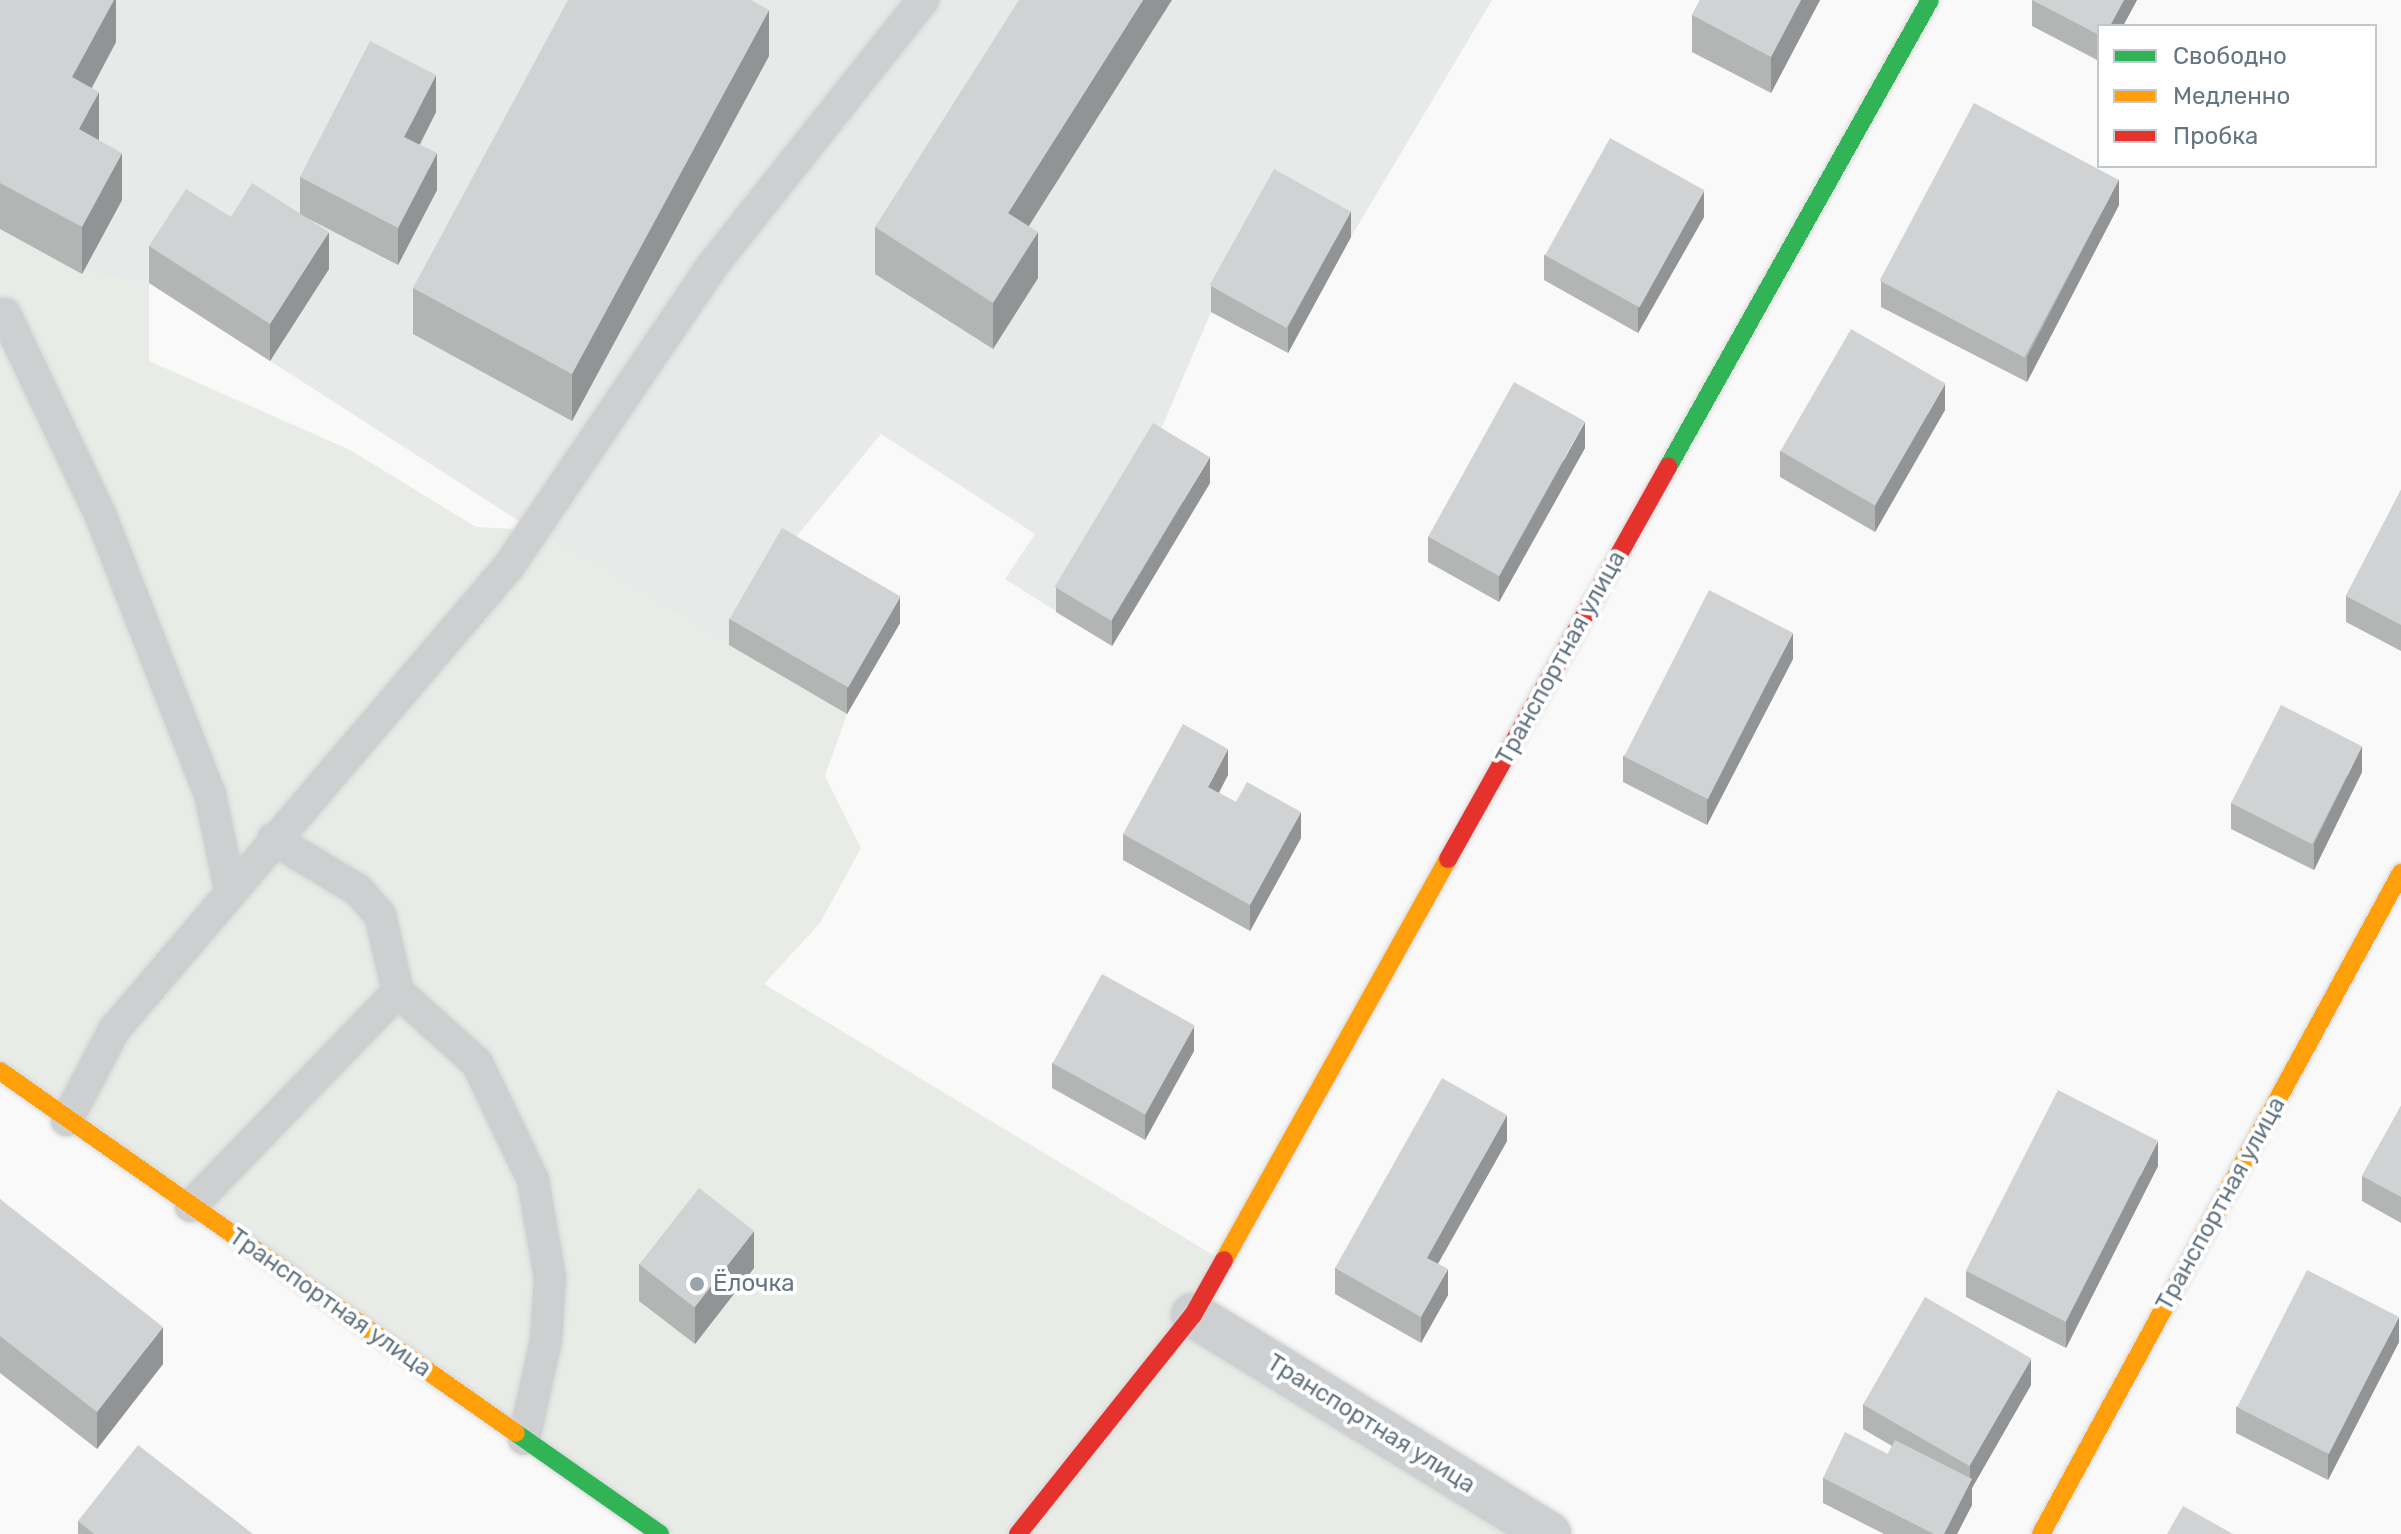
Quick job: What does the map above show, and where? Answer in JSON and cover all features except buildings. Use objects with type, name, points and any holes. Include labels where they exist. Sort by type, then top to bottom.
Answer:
[{"type":"street","name":"Транспортная улица","points":[[1018,1534],[1193,1315],[1930,0]]},
{"type":"street","name":"Транспортная улица","points":[[2041,1534],[2401,873]]},
{"type":"street","name":"Транспортная улица","points":[[0,1071],[660,1534]]},
{"type":"street","name":"Транспортная улица","points":[[1193,1315],[1549,1534]]},
{"type":"lane","points":[[67,1120],[114,1030],[230,889],[509,566],[712,266],[923,0]]},
{"type":"lane","points":[[5,314],[100,514],[187,735],[210,794],[230,889]]},
{"type":"lane","points":[[273,839],[358,890],[380,915],[398,992],[477,1063],[533,1180],[550,1278],[546,1340],[524,1439]]},
{"type":"lane","points":[[191,1206],[398,992]]},
{"type":"shaded area","points":[[0,0],[1492,0],[1351,237],[1211,312],[1153,448],[1210,483],[1112,646],[1005,579],[1035,534],[881,434],[782,554],[900,623],[847,714],[533,530],[149,283],[82,274],[0,229]]},
{"type":"shaded area","points":[[0,229],[82,274],[149,283],[149,361],[350,450],[476,527],[533,530],[847,714],[825,776],[861,848],[820,923],[764,984],[1223,1261],[1193,1314],[1549,1534],[660,1534],[0,1071]]},
{"type":"traffic: fast","points":[[1668,467],[1930,0]]},
{"type":"traffic: fast","points":[[516,1433],[660,1534]]},
{"type":"traffic: slow","points":[[1224,1260],[1448,859]]},
{"type":"traffic: slow","points":[[2041,1534],[2401,873]]},
{"type":"traffic: slow","points":[[0,1071],[516,1433]]},
{"type":"traffic: jam","points":[[1448,859],[1668,467]]},
{"type":"traffic: jam","points":[[1018,1534],[1193,1315],[1224,1260]]},
{"type":"place","name":"Ёлочка","points":[[697,1284]]}]
